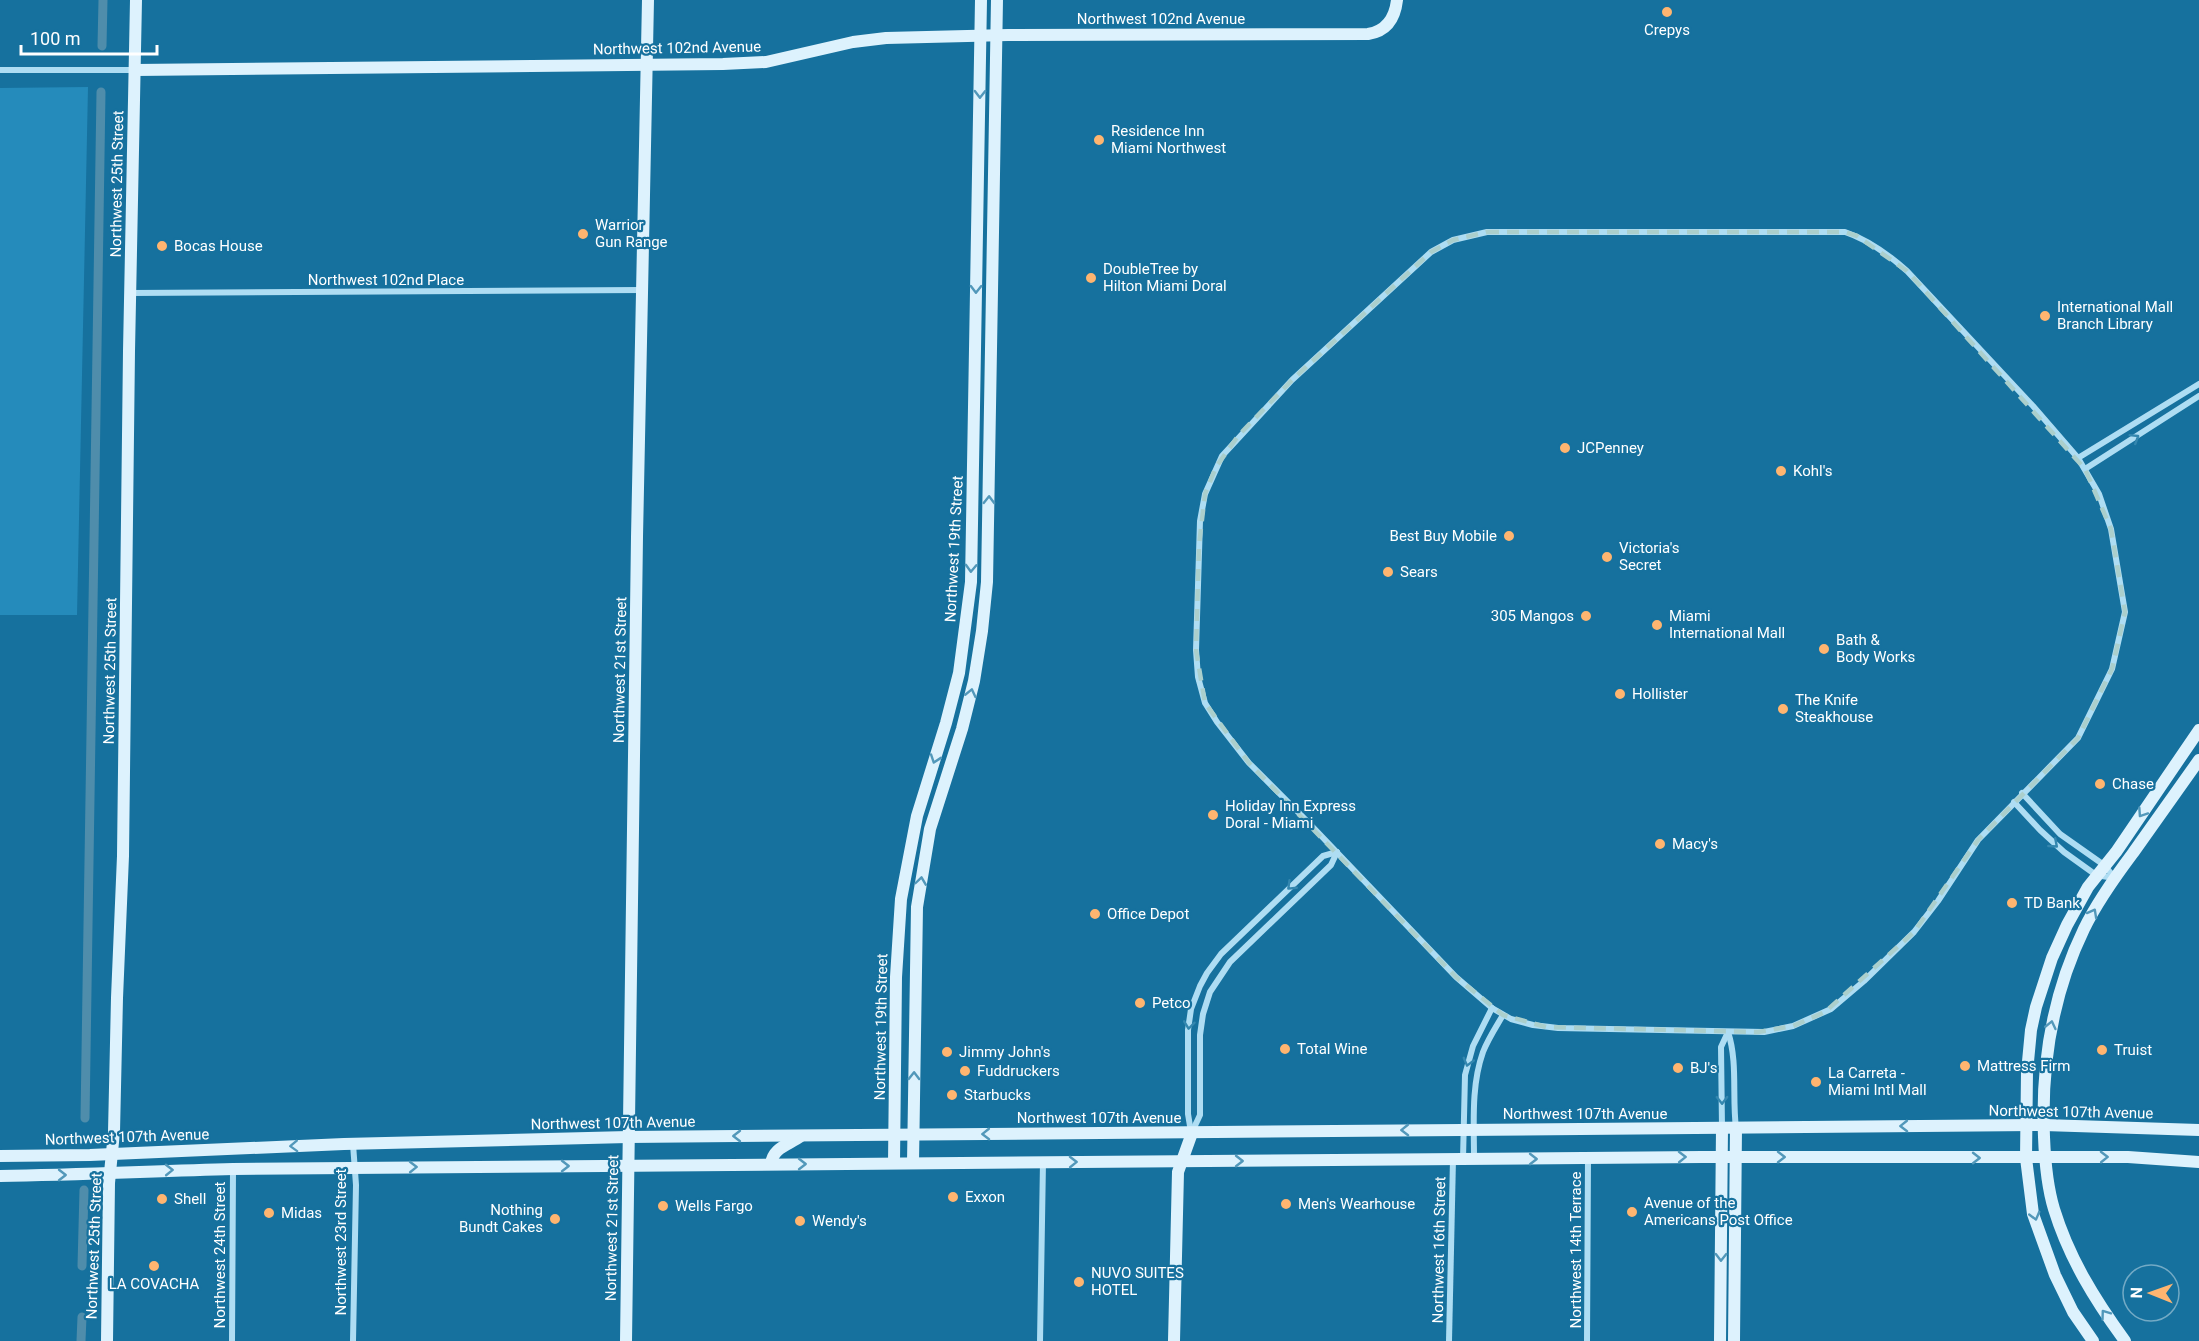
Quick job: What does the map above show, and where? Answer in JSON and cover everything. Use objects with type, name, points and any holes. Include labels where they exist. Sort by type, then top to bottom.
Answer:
[{"type":"main road","name":"Northwest 25th Street","points":[[107,1341],[123,856],[136,0]]},
{"type":"main road","name":"Northwest 21st Street","points":[[626,1341],[637,545],[648,0]]},
{"type":"main road","name":"Northwest 19th Street","points":[[894,1163],[896,977],[901,899],[917,816],[959,673],[971,582],[981,0]]},
{"type":"main road","name":"Northwest 19th Street","points":[[913,1163],[917,907],[930,829],[962,729],[974,681],[987,582],[997,0]]},
{"type":"main road","name":"Northwest 102nd Avenue","points":[[135,70],[766,62],[853,42],[886,38],[996,35],[1363,34],[1378,31],[1387,26],[1394,16],[1397,0]]},
{"type":"main road","points":[[2093,1341],[2073,1312],[2055,1275],[2034,1214],[2026,1158],[2028,1051],[2036,1007],[2059,942],[2088,887],[2116,852],[2199,730]]},
{"type":"main road","points":[[2125,1341],[2096,1302],[2065,1240],[2049,1187],[2043,1125],[2045,1064],[2056,1005],[2070,961],[2084,930],[2115,878],[2199,760]]},
{"type":"main road","name":"Northwest 107th Avenue","points":[[0,1156],[628,1137],[2026,1125],[2199,1130]]},
{"type":"main road","points":[[1720,1341],[1722,1128]]},
{"type":"main road","points":[[1734,1341],[1736,1128]]},
{"type":"main road","points":[[1174,1341],[1178,1172],[1180,1161],[1192,1133]]},
{"type":"main road","points":[[771,1164],[776,1150],[801,1136]]},
{"type":"main road","points":[[0,1176],[232,1169],[1722,1157],[2128,1157],[2199,1162]]},
{"type":"main road","points":[[1720,1308],[1734,1307]]},
{"type":"street","name":"Northwest 102nd Avenue","points":[[0,70],[135,70]]},
{"type":"street","points":[[1487,232],[1845,232],[1857,236],[1887,253],[1907,271],[2033,406],[2085,469],[2111,529],[2125,612],[2112,669],[2078,738],[1978,840],[1938,901],[1914,932],[1852,992],[1825,1012],[1793,1026],[1764,1032],[1552,1028],[1527,1024],[1491,1008],[1456,977],[1249,763],[1217,723],[1205,703],[1198,677],[1196,650],[1200,521],[1205,494],[1222,456],[1238,436],[1299,374],[1431,252],[1453,240],[1487,232]]},
{"type":"street","name":"Northwest 102nd Place","points":[[130,293],[643,290]]},
{"type":"street","points":[[2078,458],[2199,384]]},
{"type":"street","points":[[2085,469],[2199,396]]},
{"type":"street","points":[[2022,793],[2060,834],[2104,865],[2115,878]]},
{"type":"street","points":[[2014,802],[2054,844],[2096,875],[2115,878]]},
{"type":"street","points":[[1192,1133],[1188,1114],[1188,1030],[1194,1001],[1203,979],[1214,962],[1232,942],[1323,856],[1337,852]]},
{"type":"street","points":[[1192,1133],[1200,1115],[1200,1035],[1203,1014],[1210,992],[1230,962],[1331,865],[1337,852]]},
{"type":"street","name":"Northwest 16th Street","points":[[1463,1159],[1469,1130],[1464,1086],[1468,1061],[1491,1008]]},
{"type":"street","name":"Northwest 16th Street","points":[[1449,1341],[1463,1159],[1477,1072],[1485,1049],[1503,1015]]},
{"type":"street","points":[[1722,1128],[1721,1047],[1728,1032]]},
{"type":"street","points":[[1728,1032],[1733,1047],[1733,1106],[1736,1128]]},
{"type":"street","name":"Northwest 23rd Street","points":[[353,1144],[356,1185],[353,1341]]},
{"type":"street","name":"Northwest 14th Terrace","points":[[1587,1341],[1588,1158]]},
{"type":"street","points":[[1040,1341],[1044,1162]]},
{"type":"street","name":"Northwest 24th Street","points":[[232,1169],[232,1341]]},
{"type":"highlighted area","points":[[1487,232],[1845,232],[1857,236],[1907,271],[2085,469],[2111,529],[2125,612],[2112,669],[2078,738],[1978,840],[1914,932],[1825,1012],[1793,1026],[1758,1032],[1546,1027],[1503,1015],[1456,977],[1249,763],[1205,703],[1196,650],[1199,545],[1205,494],[1216,467],[1238,436],[1292,380],[1431,252],[1453,240]]},
{"type":"shaded area","points":[[88,87],[77,615],[0,615],[0,88]]},
{"type":"waterway","points":[[102,46],[103,0]]},
{"type":"waterway","points":[[85,1118],[101,92]]},
{"type":"waterway","points":[[82,1266],[84,1190]]},
{"type":"waterway","points":[[81,1341],[82,1317]]},
{"type":"place","name":"Crepys","points":[[1667,12]]},
{"type":"place","name":"Residence Inn Miami Northwest","points":[[1099,140]]},
{"type":"place","name":"Warrior Gun Range","points":[[583,234]]},
{"type":"place","name":"Bocas House","points":[[162,246]]},
{"type":"place","name":"DoubleTree by Hilton Miami Doral","points":[[1091,278]]},
{"type":"place","name":"International Mall Branch Library","points":[[2045,316]]},
{"type":"place","name":"JCPenney","points":[[1565,448]]},
{"type":"place","name":"Kohl's","points":[[1781,471]]},
{"type":"place","name":"Best Buy Mobile","points":[[1509,536]]},
{"type":"place","name":"Victoria's Secret","points":[[1607,557]]},
{"type":"place","name":"Sears","points":[[1388,572]]},
{"type":"place","name":"305 Mangos","points":[[1586,616]]},
{"type":"place","name":"Miami International Mall","points":[[1657,625]]},
{"type":"place","name":"Bath & Body Works","points":[[1824,649]]},
{"type":"place","name":"Hollister","points":[[1620,694]]},
{"type":"place","name":"The Knife Steakhouse","points":[[1783,709]]},
{"type":"place","name":"Chase","points":[[2100,784]]},
{"type":"place","name":"Holiday Inn Express Doral - Miami","points":[[1213,815]]},
{"type":"place","name":"Macy's","points":[[1660,844]]},
{"type":"place","name":"TD Bank","points":[[2012,903]]},
{"type":"place","name":"Office Depot","points":[[1095,914]]},
{"type":"place","name":"Petco","points":[[1140,1003]]},
{"type":"place","name":"Total Wine","points":[[1285,1049]]},
{"type":"place","name":"Truist","points":[[2102,1050]]},
{"type":"place","name":"Jimmy John's","points":[[947,1052]]},
{"type":"place","name":"Mattress Firm","points":[[1965,1066]]},
{"type":"place","name":"BJ's","points":[[1678,1068]]},
{"type":"place","name":"Fuddruckers","points":[[965,1071]]},
{"type":"place","name":"La Carreta - Miami Intl Mall","points":[[1816,1082]]},
{"type":"place","name":"Starbucks","points":[[952,1095]]},
{"type":"place","name":"Exxon","points":[[953,1197]]},
{"type":"place","name":"Shell","points":[[162,1199]]},
{"type":"place","name":"Men's Wearhouse","points":[[1286,1204]]},
{"type":"place","name":"Wells Fargo","points":[[663,1206]]},
{"type":"place","name":"Avenue of the Americans Post Office","points":[[1632,1212]]},
{"type":"place","name":"Midas","points":[[269,1213]]},
{"type":"place","name":"Nothing Bundt Cakes","points":[[555,1219]]},
{"type":"place","name":"Wendy's","points":[[800,1221]]},
{"type":"place","name":"LA COVACHA","points":[[154,1266]]},
{"type":"place","name":"NUVO SUITES HOTEL","points":[[1079,1282]]}]
